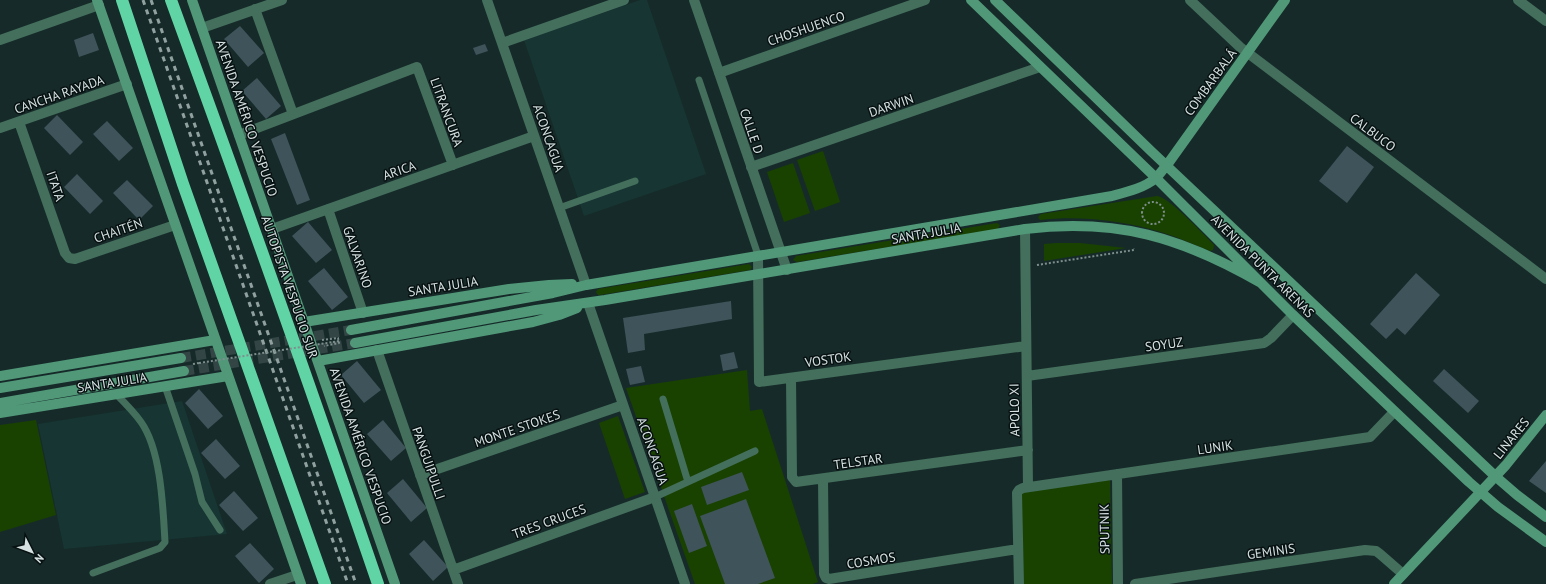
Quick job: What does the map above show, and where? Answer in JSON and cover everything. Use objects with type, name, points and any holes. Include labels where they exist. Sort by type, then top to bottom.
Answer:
[{"type":"highway","points":[[122,0],[184,184],[325,584]]},
{"type":"highway","name":"AUTOPISTA VESPUCIO SUR","points":[[171,0],[238,182],[378,584]]},
{"type":"main road","name":"AVENIDA AMÉRICO VESPUCIO","points":[[192,0],[395,584]]},
{"type":"main road","name":"AVENIDA PUNTA ARENAS","points":[[971,0],[1156,178],[1293,315],[1394,412],[1480,492],[1512,518],[1546,542]]},
{"type":"main road","name":"AVENIDA PUNTA ARENAS","points":[[995,0],[1166,165],[1495,476],[1517,495],[1546,516]]},
{"type":"main road","name":"COMBARBALÁ","points":[[1156,178],[1285,0]]},
{"type":"main road","points":[[98,3],[299,579]]},
{"type":"main road","name":"SANTA JULIA","points":[[351,330],[553,293],[586,285],[1112,196],[1139,187],[1156,178]]},
{"type":"main road","name":"SANTA JULIA","points":[[355,343],[536,310],[588,303],[1053,225],[1116,229],[1146,234],[1176,242],[1210,256],[1261,283]]},
{"type":"main road","name":"SANTA JULIA","points":[[304,322],[529,286],[549,284],[586,285]]},
{"type":"main road","name":"SANTA JULIA","points":[[318,360],[533,322],[559,315],[588,303]]},
{"type":"main road","name":"SANTA JULIA","points":[[0,376],[215,340]]},
{"type":"main road","name":"SANTA JULIA","points":[[0,388],[186,358]]},
{"type":"main road","name":"SANTA JULIA","points":[[0,403],[189,370]]},
{"type":"main road","name":"SANTA JULIA","points":[[0,413],[228,376]]},
{"type":"main road","name":"LINARES","points":[[1394,584],[1521,448],[1546,415]]},
{"type":"street","points":[[202,28],[282,0]]},
{"type":"street","name":"ACONCAGUA","points":[[487,0],[586,285]]},
{"type":"street","points":[[502,43],[624,0]]},
{"type":"street","name":"CALLE D","points":[[694,0],[787,270]]},
{"type":"street","name":"CHOSHUENCO","points":[[719,73],[925,0]]},
{"type":"street","name":"CALBUCO","points":[[1190,0],[1247,53],[1546,279]]},
{"type":"street","points":[[1518,0],[1546,22]]},
{"type":"street","points":[[0,40],[98,3]]},
{"type":"street","points":[[239,135],[293,114],[255,9]]},
{"type":"street","name":"DARWIN","points":[[751,167],[1040,66]]},
{"type":"street","name":"LITRANCURA","points":[[293,114],[417,67],[453,165]]},
{"type":"street","name":"CANCHA RAYADA","points":[[0,128],[127,84]]},
{"type":"street","name":"ITATA","points":[[19,122],[65,253],[69,258]]},
{"type":"street","name":"ARICA","points":[[272,229],[534,136]]},
{"type":"street","name":"GALVARINO","points":[[328,209],[363,313]]},
{"type":"street","name":"CHAITÉN","points":[[69,258],[75,259],[175,224]]},
{"type":"street","name":"APOLO XI","points":[[1025,229],[1028,487]]},
{"type":"street","name":"VOSTOK","points":[[758,255],[759,382],[1026,346]]},
{"type":"street","name":"ACONCAGUA","points":[[588,303],[685,584]]},
{"type":"street","name":"SOYUZ","points":[[1027,376],[1264,343],[1271,338],[1293,315]]},
{"type":"street","name":"PANGUIPULLI","points":[[377,350],[458,584]]},
{"type":"street","name":"TELSTAR","points":[[791,378],[793,479],[799,482],[1028,450]]},
{"type":"street","name":"MONTE STOKES","points":[[420,475],[623,405]]},
{"type":"street","name":"LUNIK","points":[[1028,487],[1370,436],[1394,412]]},
{"type":"street","name":"SPUTNIK","points":[[1116,474],[1118,584]]},
{"type":"street","name":"COSMOS","points":[[823,479],[824,574],[826,578],[841,581],[1018,550]]},
{"type":"street","points":[[1019,584],[1017,493],[1019,490],[1028,487]]},
{"type":"street","name":"TRES CRUCES","points":[[453,570],[655,497]]},
{"type":"street","name":"GEMINIS","points":[[1135,584],[1365,550],[1376,551],[1403,574]]},
{"type":"street","points":[[270,584],[299,579]]},
{"type":"lane","points":[[699,80],[758,255]]},
{"type":"lane","points":[[559,208],[635,182]]},
{"type":"lane","points":[[165,386],[195,474],[202,502],[220,530]]},
{"type":"lane","points":[[93,573],[160,548],[165,542],[155,452],[150,437],[142,422],[116,394]]},
{"type":"lane","points":[[663,398],[688,482]]},
{"type":"lane","points":[[655,497],[755,451]]},
{"type":"path","points":[[1152,202],[1157,202],[1161,205],[1164,212],[1164,216],[1161,221],[1155,224],[1147,223],[1142,214],[1143,207],[1152,202]]},
{"type":"path","points":[[1037,265],[1134,250],[1134,248]]},
{"type":"path","points":[[321,341],[338,338],[339,341]]},
{"type":"path","points":[[189,370],[193,364],[198,363],[339,341]]},
{"type":"path","points":[[323,346],[339,343],[339,341]]},
{"type":"path","points":[[186,358],[193,364]]},
{"type":"shaded area","points":[[640,0],[647,0],[706,174],[584,216],[524,40]]},
{"type":"shaded area","points":[[182,401],[227,534],[64,549],[38,424]]},
{"type":"green space","points":[[823,151],[840,202],[815,211],[797,160]]},
{"type":"green space","points":[[793,163],[810,213],[784,222],[767,172]]},
{"type":"green space","points":[[1157,196],[1170,203],[1186,217],[1214,245],[1213,250],[1210,251],[1170,235],[1119,222],[1071,218],[1040,220],[1038,217],[1041,214]]},
{"type":"green space","points":[[997,223],[1000,225],[998,229],[797,262],[793,260],[796,256]]},
{"type":"green space","points":[[1080,243],[1126,248],[1044,261],[1044,244]]},
{"type":"green space","points":[[749,264],[752,267],[750,270],[600,295],[596,292],[598,289]]},
{"type":"green space","points":[[747,370],[750,411],[762,409],[818,582],[813,584],[695,584],[626,388]]},
{"type":"green space","points":[[618,416],[645,492],[625,499],[599,423]]},
{"type":"green space","points":[[36,420],[56,515],[0,532],[0,425]]},
{"type":"green space","points":[[1110,480],[1112,584],[1023,584],[1021,496],[1024,492]]},
{"type":"building","points":[[240,26],[264,53],[248,67],[224,39]]},
{"type":"building","points":[[93,33],[99,50],[79,57],[74,40]]},
{"type":"building","points":[[485,44],[488,51],[476,55],[473,48]]},
{"type":"building","points":[[257,78],[281,106],[266,119],[242,91]]},
{"type":"building","points":[[57,115],[83,142],[70,155],[44,128]]},
{"type":"building","points":[[107,121],[133,148],[119,161],[93,134]]},
{"type":"building","points":[[285,133],[310,200],[297,205],[271,139]]},
{"type":"building","points":[[1347,146],[1374,167],[1347,203],[1319,181]]},
{"type":"building","points":[[77,174],[103,201],[90,214],[64,187]]},
{"type":"building","points":[[127,180],[153,206],[139,220],[113,193]]},
{"type":"building","points":[[308,222],[332,250],[316,263],[292,236]]},
{"type":"building","points":[[324,268],[348,297],[332,310],[308,281]]},
{"type":"building","points":[[1416,273],[1440,295],[1405,335],[1397,328],[1386,339],[1370,324]]},
{"type":"building","points":[[731,301],[732,319],[644,334],[645,350],[628,353],[623,318]]},
{"type":"building","points":[[734,352],[738,368],[723,371],[720,355]]},
{"type":"building","points":[[357,361],[381,390],[364,403],[341,375]]},
{"type":"building","points":[[641,366],[645,382],[630,385],[626,369]]},
{"type":"building","points":[[1444,369],[1479,401],[1468,413],[1433,381]]},
{"type":"building","points":[[199,389],[223,416],[208,429],[185,403]]},
{"type":"building","points":[[383,420],[406,448],[391,461],[367,434]]},
{"type":"building","points":[[216,439],[240,466],[225,479],[201,453]]},
{"type":"building","points":[[1546,461],[1546,493],[1529,481]]},
{"type":"building","points":[[742,472],[749,490],[707,505],[701,487]]},
{"type":"building","points":[[403,479],[427,508],[411,522],[387,493]]},
{"type":"building","points":[[234,491],[258,518],[243,531],[219,505]]},
{"type":"building","points":[[746,499],[775,578],[758,584],[725,584],[700,516]]},
{"type":"building","points":[[692,504],[707,546],[689,553],[674,511]]},
{"type":"building","points":[[424,540],[448,567],[433,581],[409,554]]},
{"type":"building","points":[[250,543],[274,569],[259,583],[235,556]]},
{"type":"tunnel","points":[[181,358],[351,330]]},
{"type":"tunnel","points":[[184,371],[355,343]]},
{"type":"railway","points":[[143,0],[348,584]]},
{"type":"railway","points":[[151,0],[356,584]]}]
